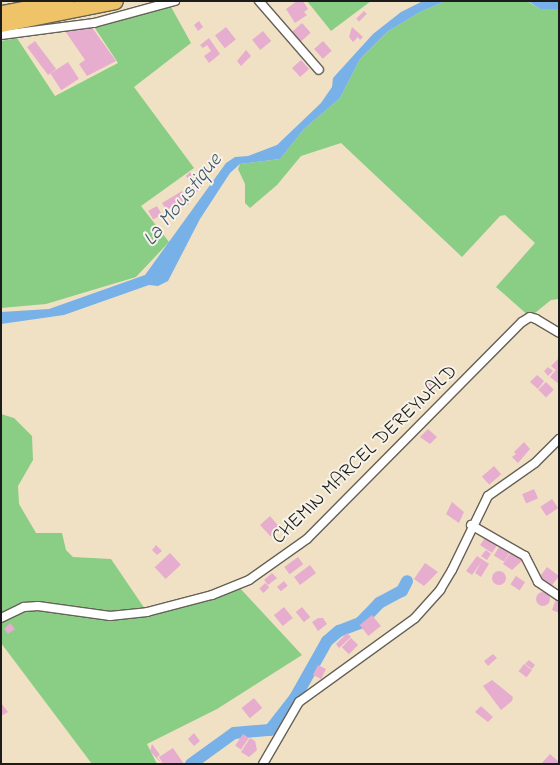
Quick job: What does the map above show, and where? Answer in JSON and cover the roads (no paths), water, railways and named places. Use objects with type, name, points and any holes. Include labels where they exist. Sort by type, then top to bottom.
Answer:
[{"type":"highway","points":[[1,13],[66,1]]},
{"type":"highway","points":[[1,24],[115,1]]},
{"type":"street","points":[[1,35],[94,22],[175,1]]},
{"type":"street","points":[[259,1],[319,70]]},
{"type":"street","name":"CHEMIN MARCEL DEREYNALD","points":[[1,618],[24,607],[38,606],[110,616],[147,612],[212,595],[249,580],[306,539],[522,322],[530,317],[559,333]]},
{"type":"street","points":[[263,764],[299,702],[415,618],[440,590],[471,525],[488,496],[535,463],[559,439]]},
{"type":"street","points":[[471,525],[525,556],[538,582],[559,596]]},
{"type":"water","points":[[423,1],[446,1],[420,12],[387,32],[360,59],[340,98],[304,129],[280,159],[240,164],[230,173],[200,219],[168,281],[158,286],[149,285],[64,315],[1,324],[1,312],[49,309],[145,275],[226,163],[235,157],[248,156],[277,145],[321,103],[332,87],[333,78],[373,34],[401,12]]},
{"type":"water","points":[[528,1],[559,1],[559,9],[540,9]]},
{"type":"waterway","points":[[191,764],[234,733],[270,730],[295,698],[327,641],[339,631],[360,623],[379,603],[402,591],[407,581]]},
{"type":"water label","name":"La Moustique","points":[[183,200]]}]
